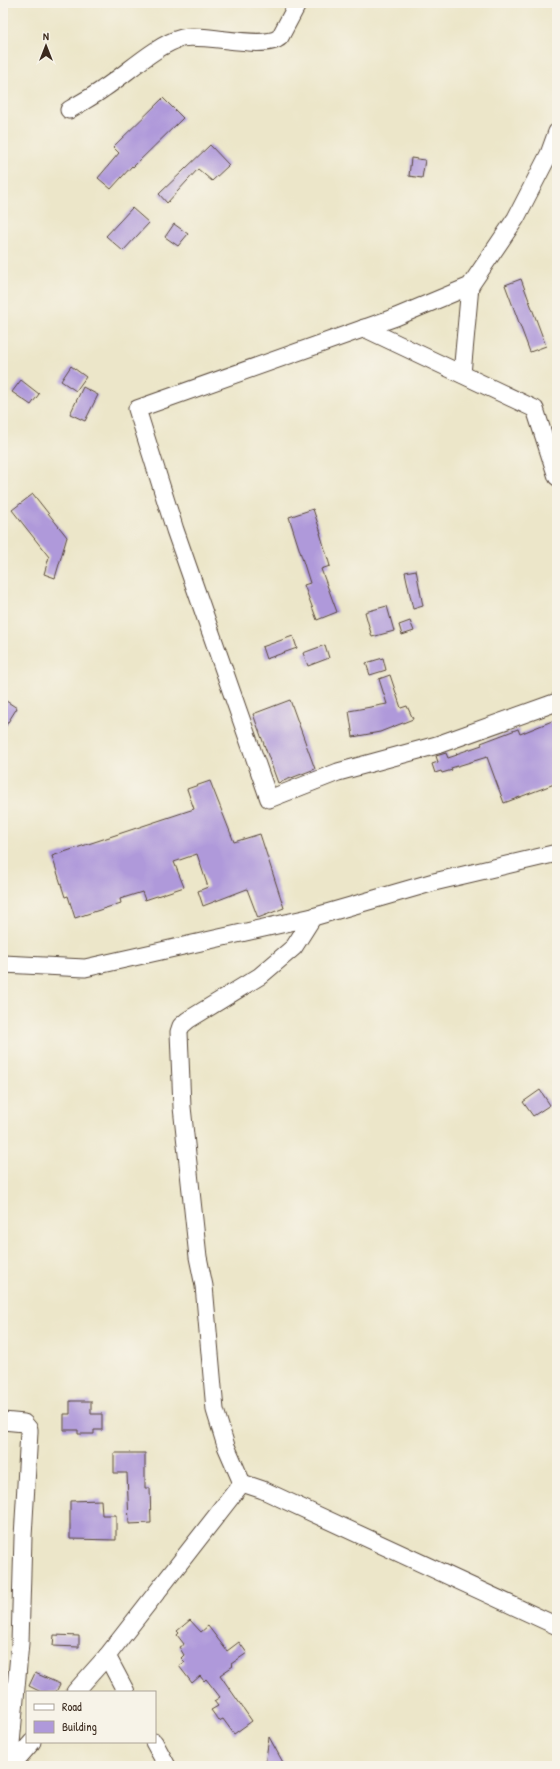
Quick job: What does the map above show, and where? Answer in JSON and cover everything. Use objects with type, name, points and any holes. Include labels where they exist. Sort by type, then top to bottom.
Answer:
[{"type":"street","points":[[69,110],[103,89],[151,54],[171,42],[182,38],[194,37],[262,42],[276,40],[280,37],[298,3]]},
{"type":"street","points":[[462,374],[470,286],[516,218],[549,154],[557,132]]},
{"type":"street","points":[[470,286],[396,317],[137,409],[175,530],[269,798],[338,772],[437,745],[557,702]]},
{"type":"street","points":[[364,328],[534,409],[557,477]]},
{"type":"street","points":[[3,964],[85,968],[313,917],[434,882],[557,853]]},
{"type":"street","points":[[313,917],[294,947],[260,976],[188,1020],[181,1026],[179,1032],[182,1107],[198,1257],[204,1286],[215,1410],[226,1446],[242,1483],[263,1490],[557,1626]]},
{"type":"street","points":[[3,1421],[24,1423],[29,1429],[23,1536],[20,1643],[10,1766]]},
{"type":"street","points":[[77,1691],[107,1656],[242,1483]]},
{"type":"street","points":[[107,1656],[125,1691]]},
{"type":"street","points":[[10,1766],[31,1743]]},
{"type":"street","points":[[155,1743],[167,1766]]},
{"type":"building","points":[[163,98],[183,118],[133,167],[132,166],[111,189],[98,178],[119,153],[113,147]]},
{"type":"building","points":[[210,145],[229,165],[212,181],[198,169],[167,203],[159,194]]},
{"type":"building","points":[[411,158],[425,160],[422,178],[409,176]]},
{"type":"building","points":[[132,208],[149,223],[123,251],[106,236]]},
{"type":"building","points":[[174,224],[188,234],[178,246],[165,237]]},
{"type":"building","points":[[521,279],[546,346],[530,352],[505,285]]},
{"type":"building","points":[[71,366],[86,377],[76,391],[61,381]]},
{"type":"building","points":[[21,380],[39,394],[31,405],[12,392]]},
{"type":"building","points":[[83,387],[98,395],[85,421],[70,414]]},
{"type":"building","points":[[33,494],[67,537],[55,578],[44,574],[49,557],[12,510]]},
{"type":"building","points":[[313,509],[330,566],[321,569],[337,612],[317,620],[304,585],[310,583],[289,517]]},
{"type":"building","points":[[416,570],[423,606],[413,609],[405,572]]},
{"type":"building","points":[[387,606],[394,631],[372,637],[365,612]]},
{"type":"building","points":[[410,621],[414,631],[402,635],[399,625]]},
{"type":"building","points":[[293,636],[297,648],[266,659],[262,647]]},
{"type":"building","points":[[325,645],[329,658],[308,666],[303,653]]},
{"type":"building","points":[[383,658],[386,670],[370,675],[366,663]]},
{"type":"building","points":[[390,675],[401,708],[407,706],[413,719],[380,732],[353,737],[349,711],[387,704],[379,679]]},
{"type":"building","points":[[3,699],[17,708],[3,730]]},
{"type":"building","points":[[290,700],[315,769],[278,783],[253,714]]},
{"type":"building","points":[[557,719],[557,783],[504,803],[487,757],[451,768],[452,770],[442,773],[441,771],[435,773],[432,764],[438,762],[436,756],[446,753],[448,758],[482,745],[481,743],[518,729],[520,734]]},
{"type":"building","points":[[210,781],[234,842],[260,834],[284,908],[258,918],[247,889],[203,906],[198,891],[208,887],[197,854],[174,862],[184,887],[145,900],[142,892],[120,899],[121,903],[75,918],[68,896],[65,897],[52,856],[194,809],[187,789]]},
{"type":"building","points":[[540,1090],[550,1105],[533,1116],[523,1102]]},
{"type":"building","points":[[70,1401],[91,1401],[91,1414],[102,1414],[102,1430],[94,1430],[94,1434],[78,1434],[78,1430],[64,1430],[64,1414],[70,1414]]},
{"type":"building","points":[[114,1453],[145,1453],[145,1488],[150,1488],[151,1523],[129,1524],[127,1473],[114,1473]]},
{"type":"building","points":[[101,1500],[102,1515],[116,1515],[116,1540],[70,1539],[70,1501]]},
{"type":"building","points":[[190,1620],[201,1632],[208,1626],[227,1651],[239,1642],[247,1653],[231,1664],[233,1666],[220,1675],[252,1721],[234,1734],[223,1719],[219,1721],[211,1710],[218,1706],[214,1701],[220,1697],[206,1679],[204,1681],[200,1676],[192,1683],[179,1666],[185,1662],[181,1658],[184,1655],[179,1647],[184,1644],[177,1635],[179,1633],[177,1631]]},
{"type":"building","points":[[54,1635],[79,1636],[79,1647],[53,1646]]},
{"type":"building","points":[[35,1673],[60,1684],[56,1691],[39,1691],[29,1686]]},
{"type":"building","points":[[269,1737],[285,1766],[265,1766]]}]
